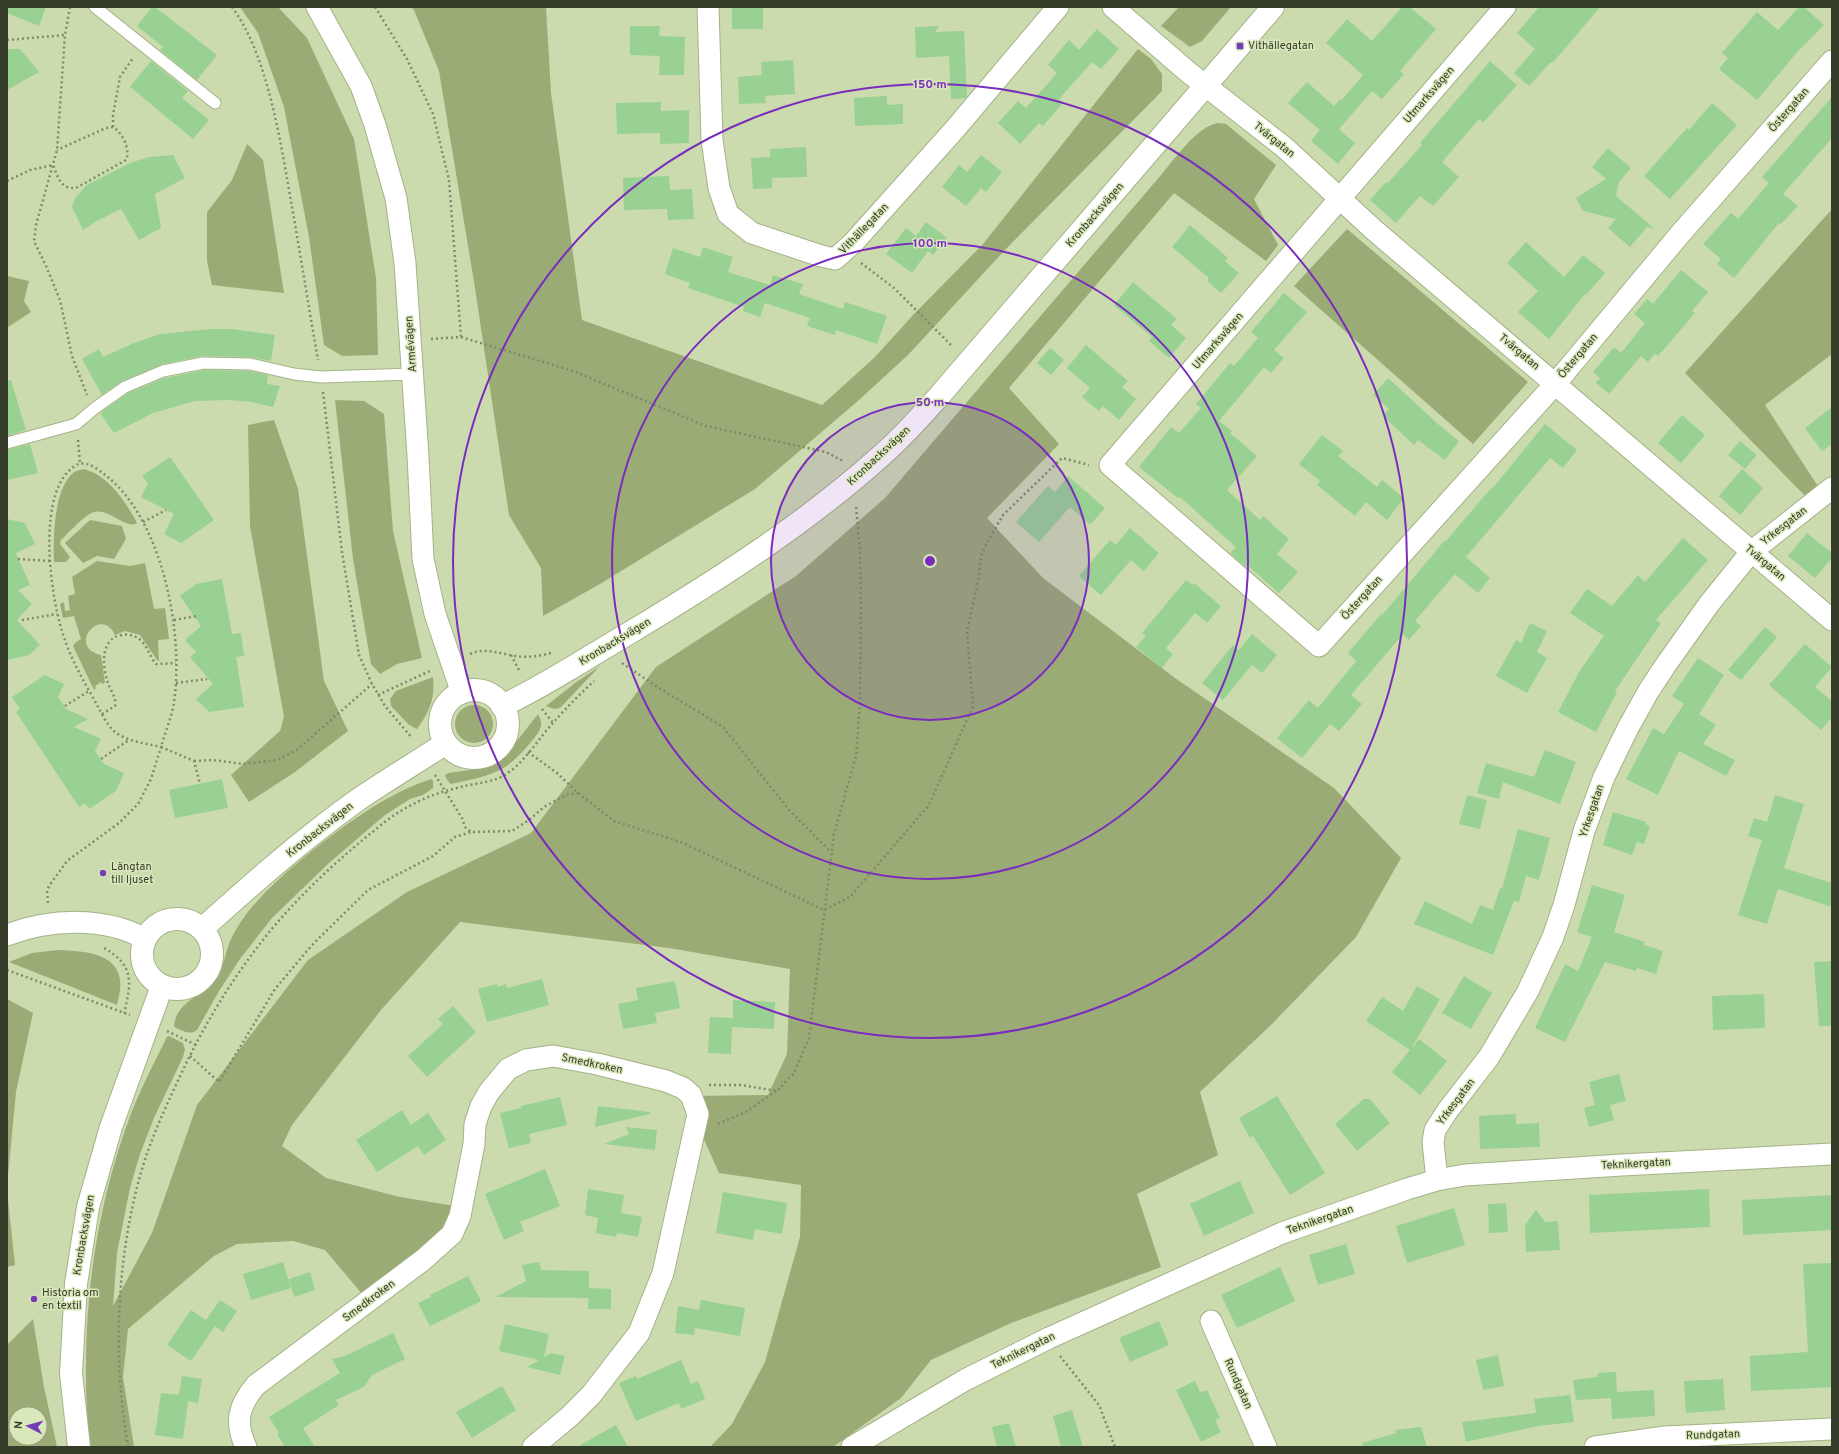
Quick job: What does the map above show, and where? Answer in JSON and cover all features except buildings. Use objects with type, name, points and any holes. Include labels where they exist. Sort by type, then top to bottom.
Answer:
[{"type":"street","name":"Armévägen","points":[[317,7],[361,86],[375,125],[396,198],[405,263],[413,374],[422,559],[435,614],[462,693]]},
{"type":"street","name":"Vithällegatan","points":[[708,7],[712,140],[719,188],[728,214],[752,233],[821,256],[835,259],[853,243],[955,129],[1058,7]]},
{"type":"street","points":[[1114,7],[1205,86]]},
{"type":"street","name":"Kronbacksvägen","points":[[502,706],[537,689],[659,615],[782,535],[855,479],[884,454],[916,422],[1273,7]]},
{"type":"street","name":"Utmarksvägen","points":[[1110,465],[1505,7]]},
{"type":"street","name":"Östergatan","points":[[1110,465],[1319,646],[1556,383],[1681,233],[1832,62]]},
{"type":"street","name":"Tvärgatan","points":[[1205,86],[1284,147],[1374,230],[1556,383],[1832,620]]},
{"type":"street","name":"Yrkesgatan","points":[[1437,1180],[1433,1142],[1435,1130],[1448,1110],[1489,1057],[1510,1024],[1542,963],[1564,905],[1594,801],[1616,751],[1645,698],[1665,666],[1709,604],[1751,552],[1832,488]]},
{"type":"street","points":[[471,690],[484,692],[496,699],[502,706],[507,715],[507,731],[500,746],[492,753],[483,757],[472,758],[462,756],[453,751],[446,743],[440,724],[446,705],[453,697],[471,690]]},
{"type":"street","name":"Kronbacksvägen","points":[[202,929],[236,898],[312,835],[359,800],[446,743]]},
{"type":"street","points":[[179,918],[188,919],[202,929],[212,944],[213,953],[208,971],[196,984],[188,988],[178,990],[162,986],[148,974],[141,957],[145,939],[150,929],[169,919],[179,918]]},
{"type":"street","points":[[7,936],[34,927],[59,923],[80,922],[118,928],[137,934],[145,939]]},
{"type":"street","name":"Kronbacksvägen","points":[[79,1447],[71,1373],[76,1284],[88,1207],[111,1127],[162,986]]},
{"type":"street","name":"Smedkroken","points":[[246,1447],[241,1437],[239,1418],[245,1398],[256,1385],[423,1260],[452,1234],[460,1216],[474,1144],[475,1124],[481,1106],[489,1092],[508,1069],[526,1060],[552,1056],[597,1064],[666,1081],[683,1088]]},
{"type":"street","points":[[533,1447],[570,1416],[591,1395],[639,1333],[664,1272],[695,1132],[698,1114],[691,1096],[683,1088]]},
{"type":"street","name":"Teknikergatan","points":[[852,1447],[965,1380],[1049,1338],[1282,1234],[1437,1180],[1465,1175],[1598,1166],[1832,1154]]},
{"type":"street","name":"Rundgatan","points":[[1211,1322],[1266,1447]]},
{"type":"street","name":"Rundgatan","points":[[1595,1447],[1665,1437],[1832,1429]]},
{"type":"lane","points":[[95,7],[215,103]]},
{"type":"lane","points":[[7,443],[76,424],[95,408],[125,387],[163,371],[203,363],[250,364],[294,374],[321,377],[413,374]]},
{"type":"path","points":[[70,7],[65,35],[57,150],[36,225],[34,241],[60,300],[72,356],[85,391],[95,408]]},
{"type":"path","points":[[232,7],[252,43],[262,70],[286,174],[321,377],[331,446],[342,552],[359,655],[378,695],[385,706],[409,734],[462,818],[465,827],[471,832]]},
{"type":"path","points":[[375,7],[407,59],[433,114],[449,180],[461,337]]},
{"type":"path","points":[[7,40],[65,35]]},
{"type":"path","points":[[113,127],[113,115],[120,77],[143,46]]},
{"type":"path","points":[[54,165],[59,181],[62,185],[76,188],[126,160],[128,151],[118,130],[113,127],[106,128],[57,150]]},
{"type":"path","points":[[7,181],[30,170],[54,165]]},
{"type":"path","points":[[845,250],[894,288],[957,351]]},
{"type":"path","points":[[410,341],[461,337],[573,371],[706,426],[826,452],[847,464],[855,479]]},
{"type":"path","points":[[76,424],[80,463]]},
{"type":"path","points":[[824,910],[850,897],[929,805],[973,706],[967,631],[978,582],[982,552],[1003,515],[1062,458],[1092,466],[1110,465]]},
{"type":"path","points":[[80,463],[63,476],[55,494],[50,536],[50,561],[57,614],[62,632],[75,664],[89,691],[113,730],[130,740],[161,747],[194,761],[213,760],[243,764],[281,758],[296,750],[372,684]]},
{"type":"path","points":[[48,901],[47,891],[49,886],[67,861],[119,823],[138,804],[151,779],[174,704],[176,684],[174,620],[168,589],[156,553],[143,522],[127,497],[113,481],[95,467],[80,463]]},
{"type":"path","points":[[695,1132],[746,1112],[777,1091],[794,1073],[809,1038],[834,834],[856,756],[860,702],[860,551],[856,502],[850,507]]},
{"type":"path","points":[[143,522],[166,510]]},
{"type":"path","points":[[18,559],[50,561]]},
{"type":"path","points":[[22,620],[57,614]]},
{"type":"path","points":[[174,620],[196,616]]},
{"type":"path","points":[[102,714],[115,706],[116,702],[108,682],[104,660],[107,646],[116,636],[125,634],[139,639],[143,642],[156,664],[176,663]]},
{"type":"path","points":[[378,695],[418,675],[480,651],[495,651],[527,657],[554,652]]},
{"type":"path","points":[[627,658],[620,662],[662,690],[722,726],[790,812],[831,852]]},
{"type":"path","points":[[128,1447],[120,1386],[120,1304],[125,1249],[140,1175],[166,1108],[190,1056],[225,994],[250,957],[277,923],[312,885],[375,829],[402,809],[444,791],[497,779],[514,769],[565,709],[598,678]]},
{"type":"path","points":[[176,684],[207,679]]},
{"type":"path","points":[[65,706],[89,691]]},
{"type":"path","points":[[101,759],[130,740]]},
{"type":"path","points":[[528,752],[557,773],[578,793],[614,821],[683,843],[824,910]]},
{"type":"path","points":[[194,761],[200,784]]},
{"type":"path","points":[[190,1056],[219,1082],[275,989],[322,934],[368,890],[433,856],[455,837],[471,832],[486,833],[512,831],[530,820],[544,807],[566,794],[578,793]]},
{"type":"path","points":[[102,947],[117,955],[123,962],[128,974],[130,985],[124,1013]]},
{"type":"path","points":[[7,970],[124,1013],[196,1045]]},
{"type":"path","points":[[683,1088],[703,1085],[741,1085],[777,1091]]},
{"type":"path","points":[[1055,1350],[1099,1406],[1115,1447]]},
{"type":"green space","points":[[240,7],[278,7],[307,38],[354,139],[376,278],[378,355],[342,356],[324,345],[309,237],[284,107],[258,33]]},
{"type":"green space","points":[[411,7],[546,7],[551,93],[582,320],[822,405],[875,357],[914,314],[983,244],[1138,49],[1151,59],[1162,74],[1162,91],[1004,251],[909,354],[859,400],[755,489],[600,584],[543,616],[541,568],[509,515],[475,288],[439,71],[414,10]]},
{"type":"green space","points":[[1179,7],[1231,7],[1202,41],[1190,47],[1161,26]]},
{"type":"green space","points":[[1218,123],[1226,124],[1276,165],[1254,199],[1278,245],[1266,261],[1174,193],[1009,388],[1059,444],[987,518],[1043,578],[1175,678],[1334,788],[1401,858],[1356,937],[1272,1024],[1200,1092],[1218,1155],[1137,1194],[1161,1267],[1011,1323],[931,1360],[901,1398],[833,1447],[710,1447],[732,1424],[765,1362],[800,1237],[801,1185],[719,1173],[697,1124],[691,1096],[768,1095],[787,1054],[790,969],[669,948],[460,922],[381,1010],[292,1125],[282,1146],[326,1178],[400,1197],[461,1207],[450,1233],[368,1301],[325,1250],[293,1241],[237,1244],[214,1256],[128,1329],[123,1377],[134,1447],[91,1447],[87,1402],[86,1341],[92,1274],[103,1208],[111,1175],[132,1111],[167,1037],[169,1036],[183,1043],[185,1050],[154,1118],[140,1154],[130,1188],[117,1253],[113,1306],[152,1233],[197,1105],[308,960],[407,892],[531,833],[656,667],[796,576],[885,498],[1187,144],[1202,130],[1210,125]]},
{"type":"green space","points":[[247,144],[263,160],[284,293],[212,285],[207,261],[207,212],[232,180]]},
{"type":"green space","points":[[1832,209],[1832,354],[1765,405],[1823,494],[1812,503],[1685,373]]},
{"type":"green space","points":[[1347,229],[1528,382],[1473,444],[1294,286]]},
{"type":"green space","points":[[7,276],[29,281],[24,301],[31,312],[8,327]]},
{"type":"green space","points":[[335,400],[364,401],[384,414],[393,531],[422,658],[397,664],[380,674],[371,664],[353,559]]},
{"type":"green space","points":[[274,420],[298,489],[324,681],[348,731],[295,772],[249,802],[231,775],[280,731],[284,717],[250,526],[248,425]]},
{"type":"green space","points":[[84,469],[101,477],[116,491],[128,507],[137,523],[128,524],[106,513],[94,512],[81,520],[61,540],[60,544],[70,557],[66,562],[54,562],[54,529],[61,494],[65,484],[72,474]]},
{"type":"green space","points":[[90,520],[122,526],[126,539],[114,559],[97,556],[83,563],[65,543]]},
{"type":"green space","points":[[97,561],[130,566],[145,563],[154,609],[165,608],[169,639],[158,640],[159,661],[140,635],[125,631],[115,635],[109,627],[102,624],[95,626],[86,637],[86,644],[91,651],[101,655],[105,683],[102,684],[101,682],[95,686],[96,688],[94,690],[73,646],[81,639],[74,616],[63,618],[60,604],[64,602],[65,611],[70,610],[68,596],[75,594],[72,577]]},
{"type":"green space","points":[[600,666],[560,708],[554,709],[546,706],[575,683]]},
{"type":"green space","points":[[433,677],[431,704],[417,729],[409,725],[391,706],[390,699],[396,691]]},
{"type":"green space","points":[[474,705],[484,708],[490,714],[493,724],[490,734],[484,740],[474,743],[464,740],[458,734],[455,724],[458,714],[464,708]]},
{"type":"green space","points":[[538,714],[541,720],[541,726],[536,736],[509,764],[499,770],[479,778],[451,784],[447,780],[445,775],[449,773],[485,768],[502,760]]},
{"type":"green space","points":[[431,779],[433,781],[433,788],[423,795],[410,799],[385,815],[329,863],[272,918],[240,959],[219,991],[197,1030],[194,1032],[188,1032],[174,1027],[179,1011],[184,1005],[204,990],[216,978],[239,925],[247,913],[274,884],[303,858],[364,813],[396,794]]},
{"type":"green space","points":[[58,950],[77,951],[96,955],[105,958],[112,964],[117,971],[120,980],[117,1005],[9,962],[32,953]]},
{"type":"green space","points":[[7,999],[33,1013],[16,1092],[7,1187]]},
{"type":"green space","points":[[7,1190],[15,1265],[7,1267]]},
{"type":"green space","points":[[33,1319],[44,1387],[57,1447],[7,1447],[7,1345]]},
{"type":"place","name":"Vithällegatan","points":[[1240,46]]},
{"type":"place","name":"Längtan till ljuset","points":[[103,873]]},
{"type":"place","name":"Historia om en textil","points":[[34,1299]]}]
